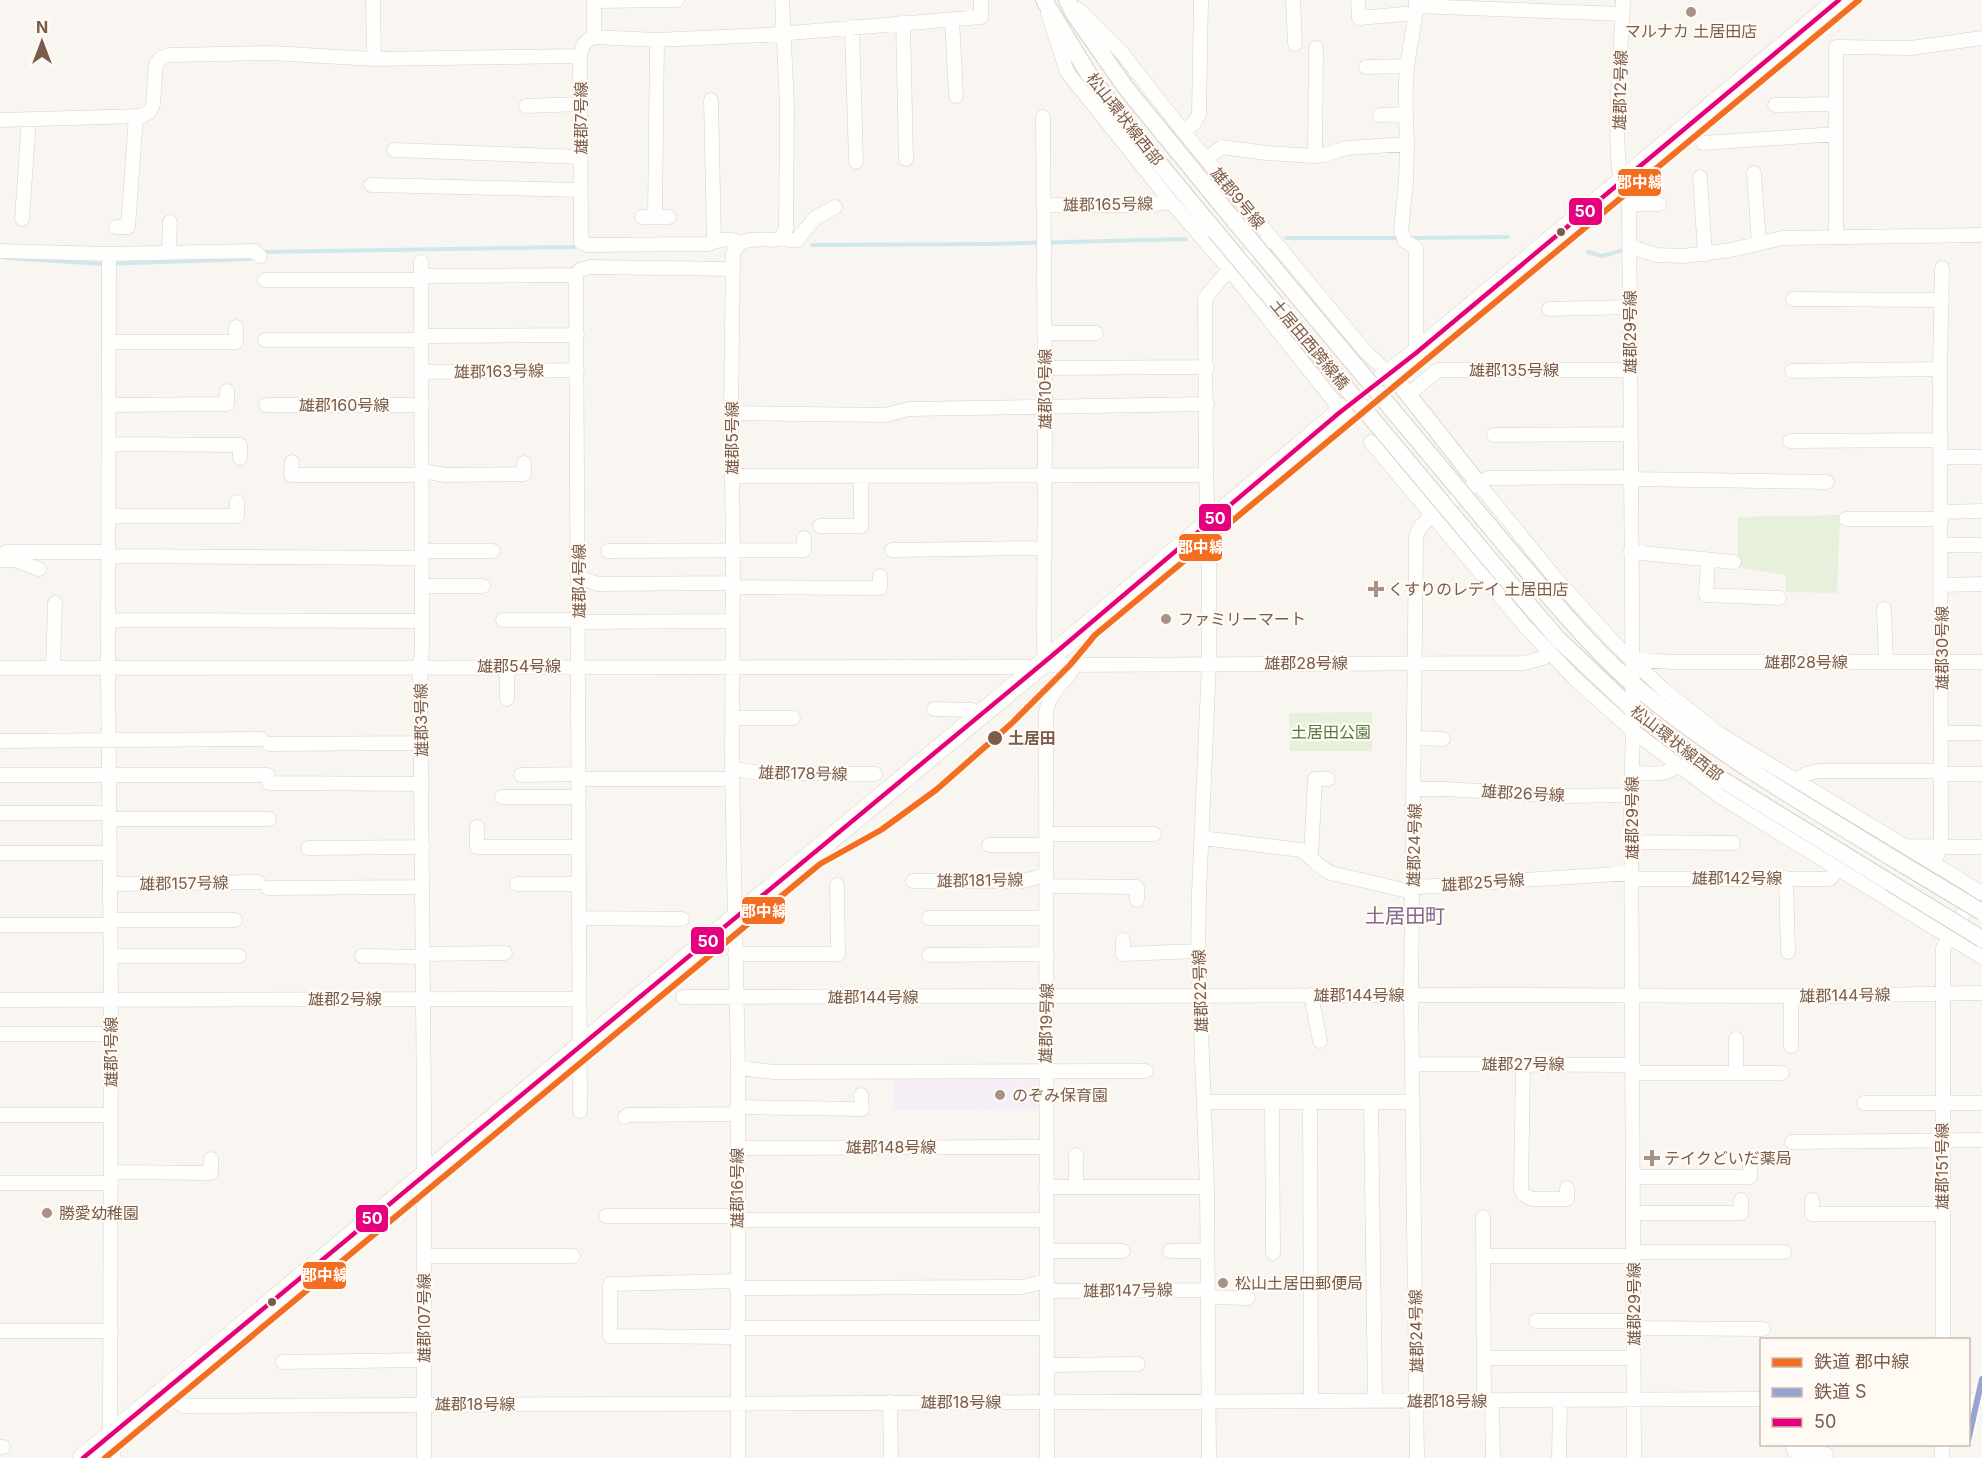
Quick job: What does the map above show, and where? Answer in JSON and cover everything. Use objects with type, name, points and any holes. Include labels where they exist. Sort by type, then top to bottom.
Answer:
[{"type":"main road","points":[[83,1458],[980,714],[1049,663],[1339,413],[1416,353],[1839,0]]},
{"type":"street","points":[[374,0],[374,59]]},
{"type":"street","points":[[594,38],[594,0],[677,0]]},
{"type":"street","points":[[711,100],[714,241],[735,240],[739,243],[745,240],[776,240],[783,237],[786,230],[787,106],[782,0]]},
{"type":"street","points":[[0,120],[142,116],[150,111],[153,104],[156,64],[161,58],[170,54],[271,53],[374,59],[580,56],[582,46],[587,40],[594,38],[657,40],[783,33],[981,17],[981,0]]},
{"type":"street","name":"雄郡9号線","points":[[1069,0],[1122,53],[1271,238],[1229,269],[1205,298],[1207,525]]},
{"type":"street","name":"松山環状線西部","points":[[1069,0],[1074,14],[1126,88],[1232,218]]},
{"type":"street","points":[[1183,131],[1194,123],[1199,114],[1201,0]]},
{"type":"street","points":[[1293,0],[1295,44]]},
{"type":"street","points":[[1358,0],[1359,18],[1416,7],[1623,7]]},
{"type":"street","points":[[1045,1],[1067,72],[1171,202],[1229,269],[1333,400],[1339,413]]},
{"type":"street","name":"松山環状線西部","points":[[1045,1],[1088,73],[1121,117],[1215,231]]},
{"type":"street","points":[[1416,7],[1407,66],[1406,183],[1401,230],[1405,242],[1416,248],[1416,353]]},
{"type":"street","name":"雄郡12号線","points":[[1623,7],[1619,92],[1619,172],[1623,180]]},
{"type":"street","points":[[952,19],[956,96]]},
{"type":"street","points":[[903,22],[900,145],[906,159]]},
{"type":"street","points":[[852,27],[856,162]]},
{"type":"street","points":[[1836,237],[1836,47],[1911,48],[1982,38]]},
{"type":"street","points":[[655,217],[657,40]]},
{"type":"street","points":[[1315,156],[1316,48]]},
{"type":"street","name":"雄郡7号線","points":[[580,56],[581,242],[587,245],[598,245],[708,244],[714,241]]},
{"type":"street","points":[[1366,67],[1407,66]]},
{"type":"street","points":[[1783,101],[1836,104]]},
{"type":"street","points":[[526,106],[580,104]]},
{"type":"street","points":[[1380,115],[1406,114]]},
{"type":"street","points":[[116,227],[128,227],[124,190],[136,116]]},
{"type":"street","name":"雄郡10号線","points":[[1043,117],[1044,650],[1049,663]]},
{"type":"street","points":[[22,219],[29,119]]},
{"type":"street","points":[[1715,132],[1698,146],[1836,134]]},
{"type":"street","points":[[1206,159],[1222,147],[1315,156],[1346,148],[1407,144]]},
{"type":"street","points":[[399,147],[581,157]]},
{"type":"street","points":[[1754,173],[1759,243]]},
{"type":"street","points":[[1700,177],[1705,254]]},
{"type":"street","name":"雄郡29号線","points":[[1623,180],[1629,192],[1630,247],[1634,1458]]},
{"type":"street","points":[[371,185],[581,190]]},
{"type":"street","name":"雄郡165号線","points":[[1044,205],[1147,205],[1171,202]]},
{"type":"street","points":[[1629,204],[1659,204]]},
{"type":"street","points":[[783,237],[797,240],[815,218],[835,207]]},
{"type":"street","name":"土居田西跨線橋","points":[[1232,218],[1512,553]]},
{"type":"street","points":[[169,253],[170,222]]},
{"type":"street","name":"土居田西跨線橋","points":[[1215,231],[1496,567]]},
{"type":"street","points":[[1630,247],[1657,255],[1684,256],[1705,254],[1782,238],[1982,235]]},
{"type":"street","points":[[1271,238],[1365,351],[1408,395],[1557,580],[1654,682],[1718,733],[1980,892],[1943,948],[1943,993]]},
{"type":"street","name":"雄郡5号線","points":[[734,918],[731,413],[733,254],[739,243]]},
{"type":"street","points":[[0,251],[109,259],[169,253],[257,254]]},
{"type":"street","name":"雄郡1号線","points":[[109,259],[110,1435],[114,1458]]},
{"type":"street","points":[[265,280],[421,273],[576,275],[580,270],[590,267],[733,269]]},
{"type":"street","name":"雄郡30号線","points":[[1933,863],[1941,848],[1940,369],[1942,268]]},
{"type":"street","name":"雄郡3号線","points":[[421,273],[422,651],[420,667],[423,847],[423,1177]]},
{"type":"street","name":"雄郡4号線","points":[[576,275],[580,1111]]},
{"type":"street","points":[[1793,299],[1942,300]]},
{"type":"street","points":[[1549,309],[1630,307]]},
{"type":"street","points":[[109,342],[174,335],[236,342],[236,327]]},
{"type":"street","points":[[1045,333],[1096,333]]},
{"type":"street","points":[[266,340],[577,335]]},
{"type":"street","points":[[1045,368],[1207,367]]},
{"type":"street","points":[[1792,371],[1940,369]]},
{"type":"street","name":"雄郡163号線","points":[[421,372],[577,370]]},
{"type":"street","name":"雄郡135号線","points":[[1408,395],[1438,370],[1630,370]]},
{"type":"street","points":[[109,405],[227,404],[226,391]]},
{"type":"street","name":"雄郡160号線","points":[[271,401],[353,399],[422,405]]},
{"type":"street","points":[[731,413],[885,415],[909,410],[1207,404]]},
{"type":"street","points":[[1501,431],[1631,434]]},
{"type":"street","points":[[1790,441],[1941,440]]},
{"type":"street","points":[[1371,442],[1432,517],[1549,651],[1575,679],[1633,731],[1720,797],[1982,957]]},
{"type":"street","points":[[109,444],[179,451],[240,445],[240,458]]},
{"type":"street","points":[[1941,457],[1982,458]]},
{"type":"street","points":[[292,462],[291,475],[347,469],[446,475],[524,474],[524,463]]},
{"type":"street","points":[[732,476],[1206,475]]},
{"type":"street","points":[[829,522],[861,526],[861,476]]},
{"type":"street","points":[[1478,483],[1490,478],[1622,477],[1630,479],[1827,482]]},
{"type":"street","name":"雄郡24号線","points":[[1417,1458],[1411,994],[1416,538],[1422,525],[1478,483]]},
{"type":"street","points":[[109,516],[173,511],[237,516],[237,502]]},
{"type":"street","points":[[1846,519],[1982,512]]},
{"type":"street","name":"雄郡22号線","points":[[1207,525],[1209,664],[1198,894],[1198,951],[1207,1187],[1209,1458]]},
{"type":"street","points":[[608,551],[804,550],[804,538]]},
{"type":"street","points":[[892,550],[922,543],[962,542],[1044,548]]},
{"type":"street","points":[[1942,545],[1982,545]]},
{"type":"street","points":[[39,569],[15,560],[11,551],[109,554],[422,554],[493,551]]},
{"type":"street","points":[[1630,552],[1734,562]]},
{"type":"street","name":"松山環状線西部","points":[[1512,553],[1574,625],[1632,682],[1737,762],[1982,912]]},
{"type":"street","points":[[1708,560],[1706,595],[1779,598]]},
{"type":"street","name":"松山環状線西部","points":[[1496,567],[1558,639],[1632,709],[1723,780],[1982,939]]},
{"type":"street","points":[[579,577],[598,584],[733,585],[802,595],[880,588],[880,576]]},
{"type":"street","points":[[1942,585],[1982,584]]},
{"type":"street","points":[[422,586],[483,586]]},
{"type":"street","points":[[53,668],[55,603]]},
{"type":"street","points":[[1884,609],[1886,662]]},
{"type":"street","points":[[108,620],[243,615],[422,621]]},
{"type":"street","points":[[503,620],[733,621]]},
{"type":"street","name":"雄郡28号線","points":[[1049,663],[1075,665],[1524,663],[1543,658],[1549,651]]},
{"type":"street","name":"雄郡28号線","points":[[1631,659],[1672,662],[1982,662]]},
{"type":"street","name":"雄郡54号線","points":[[0,668],[1049,663]]},
{"type":"street","name":"雄郡19号線","points":[[1047,1458],[1046,714],[1050,696],[1070,675],[1075,665]]},
{"type":"street","points":[[507,666],[507,699]]},
{"type":"street","points":[[934,709],[972,710],[980,714]]},
{"type":"street","points":[[732,718],[793,718]]},
{"type":"street","points":[[1942,733],[1982,733]]},
{"type":"street","points":[[1415,738],[1443,739]]},
{"type":"street","points":[[0,741],[421,743]]},
{"type":"street","points":[[1638,773],[1664,773],[1671,771],[1676,765]]},
{"type":"street","name":"雄郡178号線","points":[[521,775],[579,777],[759,773],[809,768],[868,770]]},
{"type":"street","points":[[1796,780],[1806,774],[1819,771],[1933,771],[1982,774]]},
{"type":"street","points":[[0,775],[109,775],[422,784]]},
{"type":"street","points":[[1311,855],[1315,779],[1328,779]]},
{"type":"street","name":"雄郡26号線","points":[[1415,789],[1563,796],[1631,795]]},
{"type":"street","points":[[502,797],[579,797]]},
{"type":"street","points":[[0,813],[269,819]]},
{"type":"street","points":[[477,827],[477,847],[579,848]]},
{"type":"street","points":[[989,845],[1046,839],[1154,834]]},
{"type":"street","name":"雄郡25号線","points":[[1202,838],[1301,850],[1311,855],[1321,869],[1331,873],[1408,891],[1529,879],[1632,876]]},
{"type":"street","points":[[1632,842],[1733,843]]},
{"type":"street","points":[[1905,846],[1982,847]]},
{"type":"street","points":[[308,848],[423,847]]},
{"type":"street","points":[[0,853],[110,853]]},
{"type":"street","name":"雄郡142号線","points":[[1632,876],[1830,879],[1838,869]]},
{"type":"street","name":"雄郡181号線","points":[[920,877],[982,875],[1023,881],[1046,881],[1076,893],[1137,887],[1137,900]]},
{"type":"street","points":[[1786,878],[1788,952]]},
{"type":"street","name":"雄郡157号線","points":[[110,884],[422,887]]},
{"type":"street","points":[[517,884],[579,884]]},
{"type":"street","points":[[735,954],[838,954],[837,885]]},
{"type":"street","points":[[579,918],[677,915]]},
{"type":"street","name":"雄郡16号線","points":[[734,918],[738,1068],[738,1458]]},
{"type":"street","points":[[929,918],[1046,918]]},
{"type":"street","points":[[0,925],[235,921]]},
{"type":"street","points":[[1123,940],[1123,954],[1198,951]]},
{"type":"street","points":[[362,956],[505,952]]},
{"type":"street","points":[[929,955],[1047,954]]},
{"type":"street","points":[[111,956],[239,956]]},
{"type":"street","name":"雄郡151号線","points":[[1943,993],[1943,1338]]},
{"type":"street","name":"雄郡144号線","points":[[683,997],[1046,998],[1411,994],[1791,996],[1982,993]]},
{"type":"street","points":[[1311,995],[1320,1041]]},
{"type":"street","points":[[1791,996],[1791,1046]]},
{"type":"street","name":"雄郡2号線","points":[[0,1000],[578,999]]},
{"type":"street","points":[[0,1034],[111,1034]]},
{"type":"street","points":[[1736,1039],[1736,1073]]},
{"type":"street","name":"雄郡27号線","points":[[1412,1064],[1522,1064],[1782,1073]]},
{"type":"street","points":[[1522,1064],[1522,1194],[1532,1199],[1567,1199],[1567,1188]]},
{"type":"street","points":[[738,1068],[774,1072],[1146,1071]]},
{"type":"street","points":[[625,1117],[628,1115],[737,1111],[862,1109],[861,1095]]},
{"type":"street","points":[[1205,1102],[1413,1102]]},
{"type":"street","points":[[1272,1102],[1273,1253]]},
{"type":"street","points":[[1310,1102],[1311,1401]]},
{"type":"street","points":[[1371,1102],[1375,1401]]},
{"type":"street","points":[[1864,1103],[1982,1103]]},
{"type":"street","points":[[0,1115],[111,1115]]},
{"type":"street","points":[[1792,1142],[1982,1140]]},
{"type":"street","name":"雄郡148号線","points":[[737,1148],[1045,1147]]},
{"type":"street","points":[[1076,1155],[1076,1187]]},
{"type":"street","points":[[0,1183],[111,1178],[163,1179],[211,1173],[211,1159]]},
{"type":"street","points":[[1705,1162],[1705,1177]]},
{"type":"street","points":[[1634,1177],[1750,1177],[1750,1166]]},
{"type":"street","name":"雄郡107号線","points":[[423,1177],[424,1458]]},
{"type":"street","points":[[1046,1187],[1207,1187]]},
{"type":"street","points":[[1874,1199],[1874,1214]]},
{"type":"street","points":[[1634,1213],[1703,1206],[1741,1213],[1741,1200]]},
{"type":"street","points":[[1812,1200],[1812,1214],[1942,1214]]},
{"type":"street","points":[[606,1216],[1046,1220]]},
{"type":"street","points":[[1483,1217],[1484,1358],[1493,1458]]},
{"type":"street","points":[[424,1256],[491,1251],[569,1253]]},
{"type":"street","points":[[1047,1251],[1124,1251]]},
{"type":"street","points":[[1170,1251],[1208,1251]]},
{"type":"street","points":[[1483,1256],[1784,1252]]},
{"type":"street","points":[[872,1273],[872,1288]]},
{"type":"street","name":"雄郡147号線","points":[[737,1332],[610,1336],[610,1284],[737,1284],[872,1288],[965,1283],[1208,1293],[1248,1298]]},
{"type":"street","points":[[1536,1321],[1763,1329]]},
{"type":"street","points":[[737,1332],[1047,1328]]},
{"type":"street","points":[[0,1331],[111,1331]]},
{"type":"street","points":[[1484,1358],[1634,1358]]},
{"type":"street","points":[[283,1362],[424,1360]]},
{"type":"street","points":[[1047,1365],[1138,1364]]},
{"type":"street","name":"雄郡18号線","points":[[164,1392],[183,1406],[1760,1400]]},
{"type":"street","points":[[1560,1401],[1560,1458]]},
{"type":"street","points":[[890,1402],[891,1458]]},
{"type":"street","points":[[1793,1446],[1795,1452],[1826,1454]]},
{"type":"shaded area","points":[[1040,1075],[1040,1109],[893,1110],[893,1076]]},
{"type":"green space","points":[[1840,515],[1837,593],[1786,592],[1786,575],[1738,567],[1738,517]]},
{"type":"green space","name":"土居田公園","points":[[1372,712],[1372,751],[1290,751],[1289,713]]},
{"type":"waterway","points":[[1410,238],[1508,237]]},
{"type":"waterway","points":[[1286,238],[1397,238]]},
{"type":"waterway","points":[[812,245],[988,244],[1186,239]]},
{"type":"waterway","points":[[262,252],[574,247]]},
{"type":"waterway","points":[[1588,252],[1602,256],[1624,250]]},
{"type":"waterway","points":[[7,258],[103,264],[250,259],[256,255]]},
{"type":"rail line","name":"郡中線","points":[[105,1458],[820,864],[881,830],[936,790],[1011,724],[1070,665],[1095,635],[1859,0]]},
{"type":"rail line","name":"S","points":[[1970,1432],[1982,1379]]},
{"type":"transit line","name":"50","points":[[83,1458],[1839,0]]},
{"type":"place","name":"マルナカ 土居田店","points":[[1691,12]]},
{"type":"place","name":"くすりのレデイ 土居田店","points":[[1376,589]]},
{"type":"place","name":"ファミリーマート","points":[[1166,619]]},
{"type":"place","name":"土居田","points":[[995,738]]},
{"type":"place","name":"のぞみ保育園","points":[[1000,1095]]},
{"type":"place","name":"テイクどいだ薬局","points":[[1652,1158]]},
{"type":"place","name":"勝愛幼稚園","points":[[47,1213]]},
{"type":"place","name":"松山土居田郵便局","points":[[1223,1283]]},
{"type":"district","name":"土居田町","points":[[1405,916]]}]
